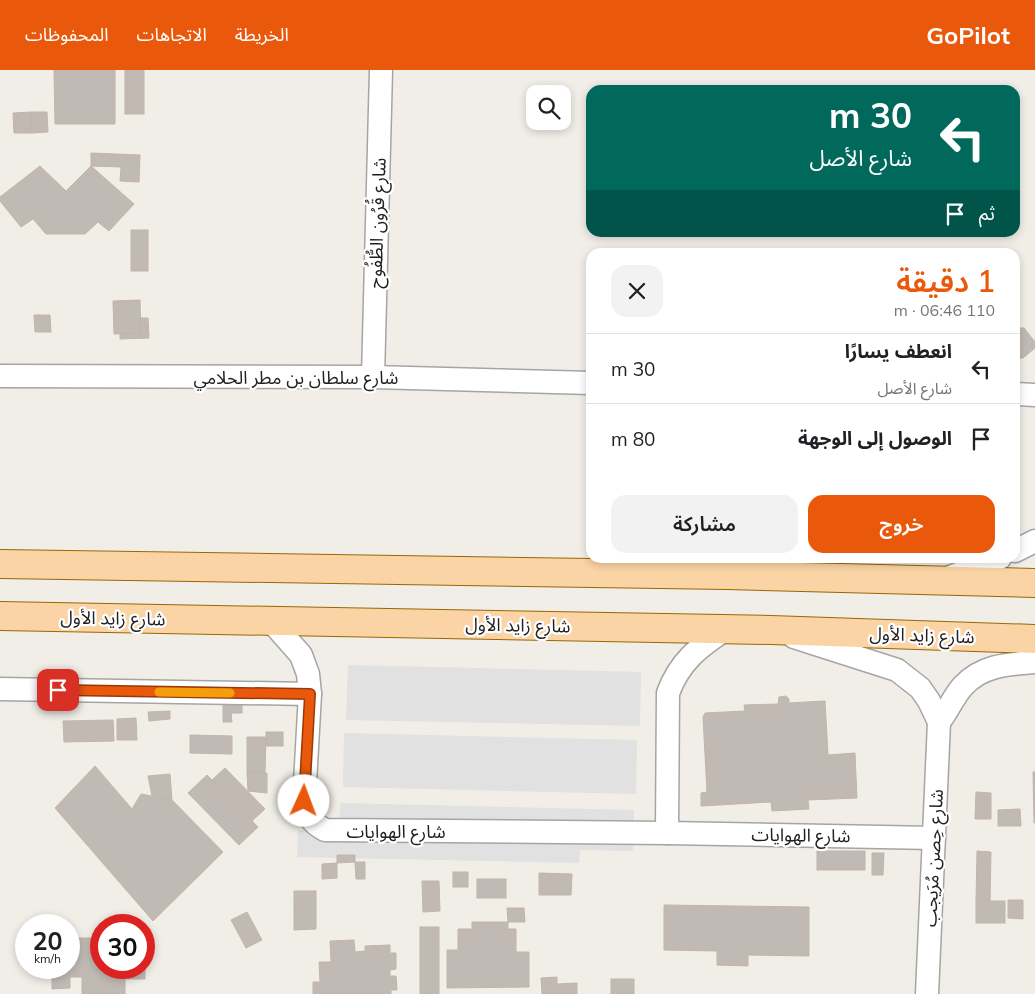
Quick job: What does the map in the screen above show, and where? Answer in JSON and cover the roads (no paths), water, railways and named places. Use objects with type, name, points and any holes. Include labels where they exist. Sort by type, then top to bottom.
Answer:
[{"type":"main road","points":[[0,564],[688,574],[1035,583]]},
{"type":"main road","name":"شارع زايد الأول","points":[[0,616],[726,629],[1035,639]]},
{"type":"street","name":"شارع قُرُون الطُّفُوح","points":[[372,377],[381,70]]},
{"type":"street","name":"شارع سلطان بن مطر الحلامي","points":[[0,376],[372,377],[586,383]]},
{"type":"street","points":[[1020,394],[1035,395]]},
{"type":"street","points":[[1020,549],[1035,541]]},
{"type":"street","points":[[942,580],[987,563]]},
{"type":"street","name":"شارع الهوايات","points":[[271,621],[290,640],[301,655],[308,674],[310,694],[304,801],[307,814],[315,824],[325,830],[934,838]]},
{"type":"street","points":[[667,833],[668,694],[673,678],[682,665],[698,648],[726,629]]},
{"type":"street","name":"شارع حِصن مُرَيجب","points":[[771,630],[897,670],[920,688],[929,701],[939,722],[927,994]]},
{"type":"street","points":[[939,722],[962,686],[976,674],[991,667],[1035,662]]},
{"type":"street","points":[[0,689],[310,694]]}]
